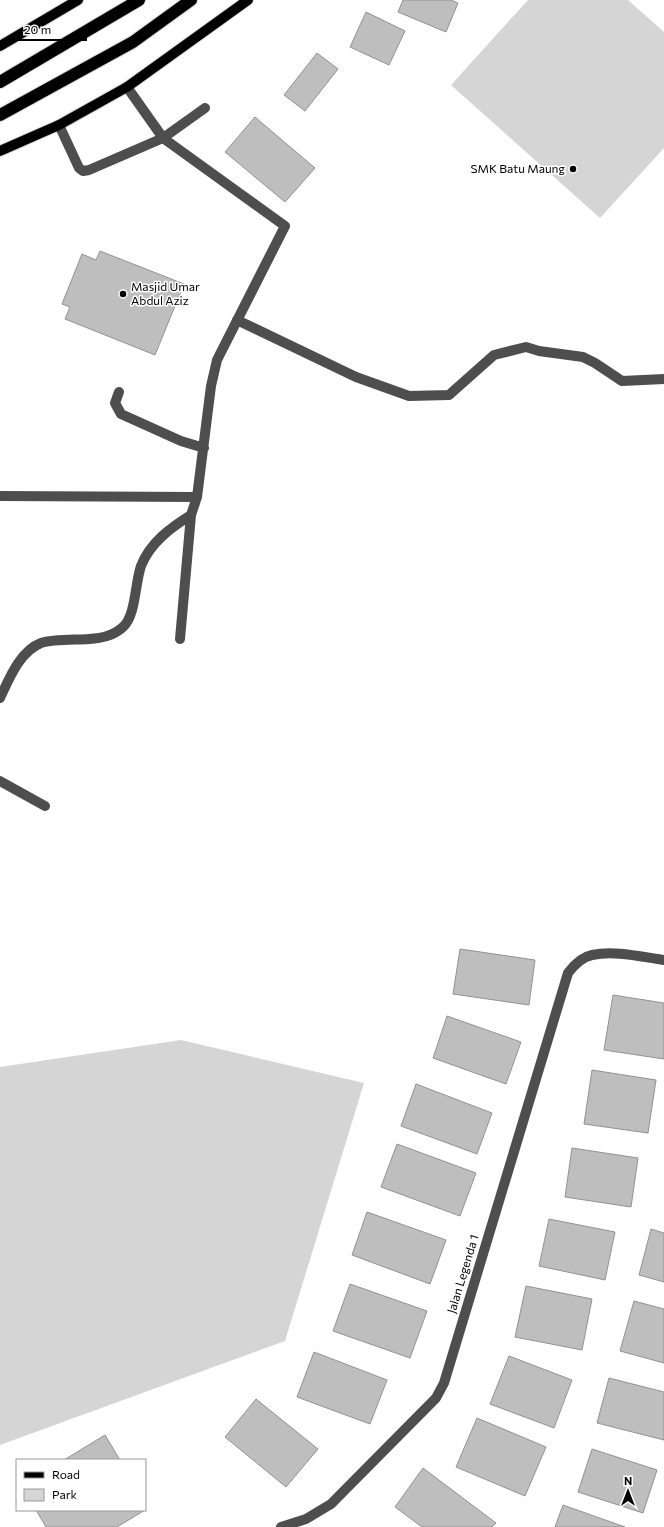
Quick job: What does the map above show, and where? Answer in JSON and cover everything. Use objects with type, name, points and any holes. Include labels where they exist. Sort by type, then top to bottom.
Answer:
[{"type":"highway","points":[[0,82],[139,0]]},
{"type":"highway","points":[[0,115],[133,42],[191,0]]},
{"type":"main road","points":[[0,46],[78,0]]},
{"type":"main road","points":[[0,151],[59,125],[127,87],[248,0]]},
{"type":"street","points":[[127,87],[163,138],[285,226],[217,360],[211,386],[197,497],[191,515],[180,639]]},
{"type":"street","points":[[59,125],[78,168],[83,171],[89,170],[163,138],[206,108]]},
{"type":"street","points":[[237,320],[356,377],[409,396],[449,395],[494,355],[526,347],[539,351],[583,357],[595,362],[622,381],[664,379]]},
{"type":"street","points":[[119,392],[115,404],[121,414],[181,441],[204,448]]},
{"type":"street","points":[[0,496],[197,497]]},
{"type":"street","points":[[0,698],[10,674],[31,648],[42,642],[107,637],[124,626],[131,612],[141,567],[151,548],[170,528],[191,515]]},
{"type":"street","points":[[0,781],[45,806]]},
{"type":"street","name":"Jalan Legenda 1","points":[[281,1527],[306,1519],[331,1504],[436,1398],[444,1383],[568,973],[577,962],[591,955],[607,954],[664,960]]},
{"type":"green space","name":"SMK Batu Maung","points":[[528,0],[628,0],[664,32],[664,148],[600,218],[451,85]]},
{"type":"green space","points":[[181,1040],[364,1083],[285,1341],[0,1445],[0,1067]]},
{"type":"building","points":[[403,0],[451,0],[458,3],[446,32],[398,12]]},
{"type":"building","points":[[366,12],[405,31],[389,65],[350,47]]},
{"type":"building","points":[[317,53],[338,69],[305,111],[284,95]]},
{"type":"building","points":[[255,117],[315,168],[285,202],[225,152]]},
{"type":"building","name":"Masjid Umar Abdul Aziz","points":[[100,251],[184,284],[155,355],[65,319],[70,307],[62,304],[82,254],[96,260]]},
{"type":"building","points":[[460,949],[535,960],[529,1005],[453,994]]},
{"type":"building","points":[[613,995],[664,1003],[664,1059],[604,1050]]},
{"type":"building","points":[[447,1016],[521,1042],[506,1084],[433,1058]]},
{"type":"building","points":[[592,1070],[656,1080],[648,1133],[584,1124]]},
{"type":"building","points":[[416,1084],[492,1113],[477,1154],[401,1126]]},
{"type":"building","points":[[397,1144],[476,1173],[460,1216],[381,1187]]},
{"type":"building","points":[[572,1148],[638,1158],[631,1207],[565,1197]]},
{"type":"building","points":[[367,1212],[446,1240],[430,1284],[352,1255]]},
{"type":"building","points":[[549,1219],[615,1232],[605,1280],[539,1266]]},
{"type":"building","points":[[651,1229],[664,1233],[664,1282],[639,1275]]},
{"type":"building","points":[[350,1284],[427,1311],[410,1358],[333,1331]]},
{"type":"building","points":[[526,1286],[592,1299],[582,1350],[515,1337]]},
{"type":"building","points":[[634,1301],[664,1309],[664,1363],[620,1351]]},
{"type":"building","points":[[314,1352],[387,1380],[370,1424],[297,1397]]},
{"type":"building","points":[[509,1356],[572,1380],[554,1428],[490,1404]]},
{"type":"building","points":[[609,1378],[664,1392],[664,1440],[597,1423]]},
{"type":"building","points":[[256,1399],[318,1449],[286,1487],[225,1437]]},
{"type":"building","points":[[477,1418],[546,1447],[525,1496],[456,1467]]},
{"type":"building","points":[[105,1435],[119,1459],[66,1459]]},
{"type":"building","points":[[592,1449],[657,1470],[643,1513],[578,1492]]},
{"type":"building","points":[[423,1468],[496,1523],[492,1527],[422,1527],[395,1507]]},
{"type":"building","points":[[563,1505],[625,1527],[555,1527]]},
{"type":"building","points":[[37,1511],[143,1511],[117,1527],[46,1527]]},
{"type":"place","name":"SMK Batu Maung","points":[[573,169]]},
{"type":"place","name":"Masjid Umar Abdul Aziz","points":[[123,294]]}]
